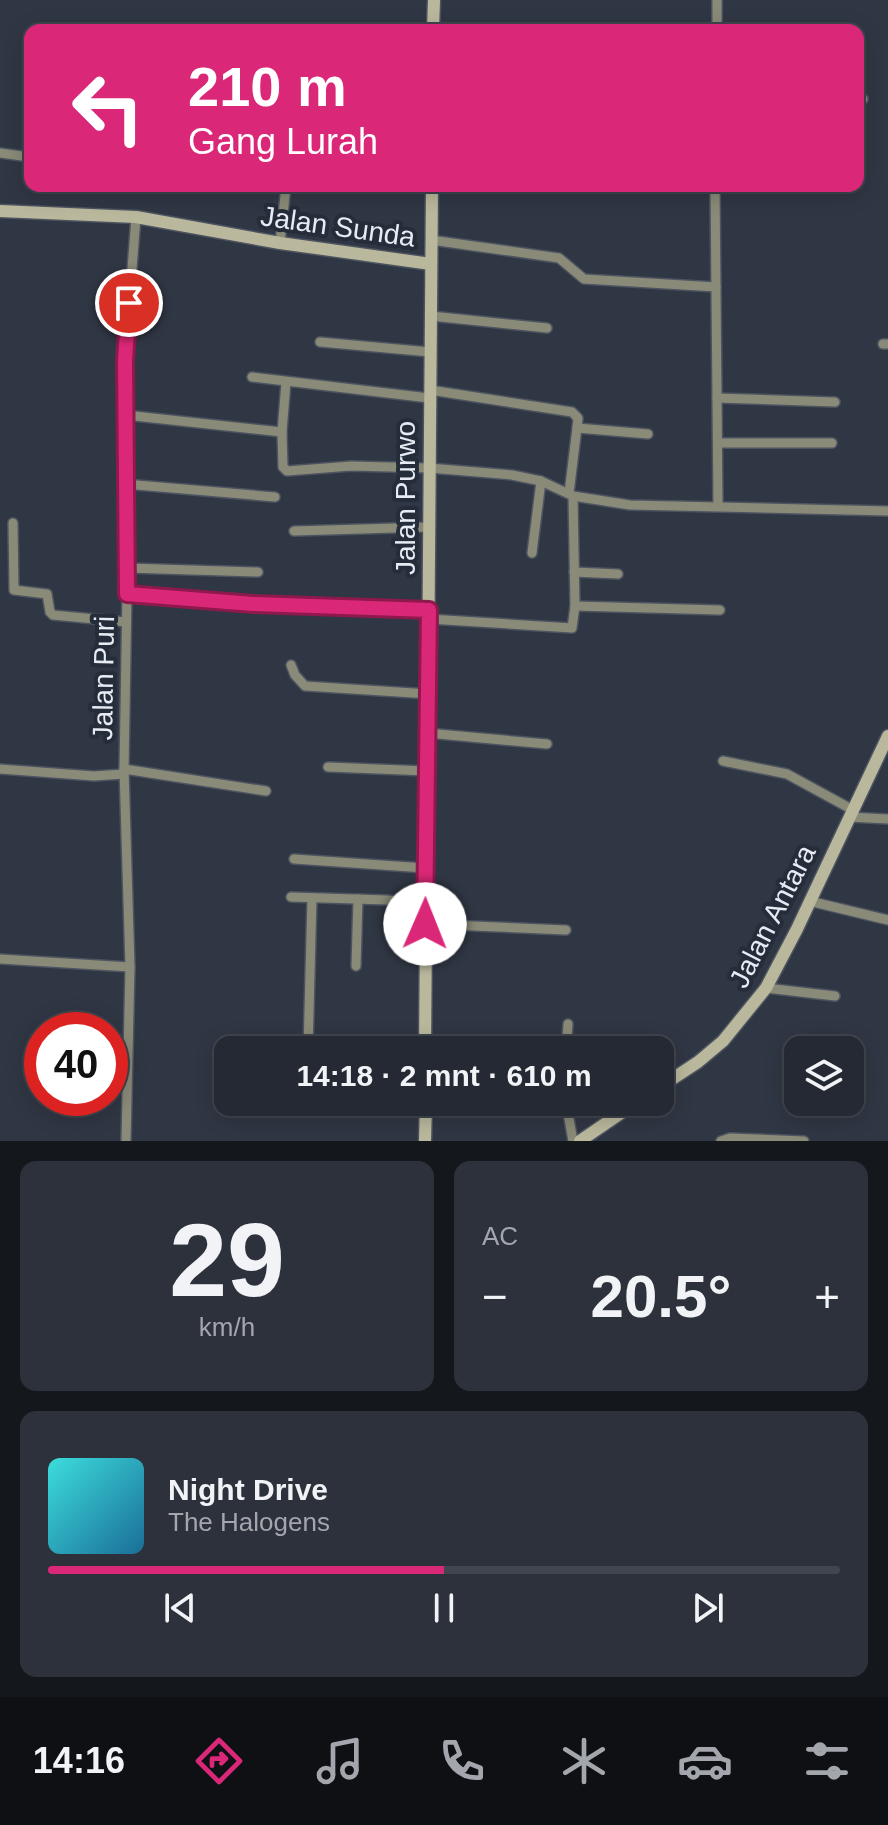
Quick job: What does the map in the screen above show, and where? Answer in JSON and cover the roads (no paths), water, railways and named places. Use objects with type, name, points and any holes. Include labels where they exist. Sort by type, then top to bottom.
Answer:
[{"type":"street","points":[[433,24],[434,0]]},
{"type":"street","points":[[717,0],[717,24]]},
{"type":"street","points":[[0,153],[22,156]]},
{"type":"street","points":[[280,243],[285,192]]},
{"type":"street","name":"Jalan Purwo","points":[[425,1036],[432,192]]},
{"type":"street","points":[[715,192],[718,505]]},
{"type":"street","name":"Jalan Sunda","points":[[0,211],[136,217],[280,243],[431,264]]},
{"type":"street","name":"Jalan Puri","points":[[126,1141],[130,967],[124,771],[127,594],[125,365],[136,217]]},
{"type":"street","points":[[431,240],[559,258],[584,279],[716,287]]},
{"type":"street","points":[[431,316],[547,328]]},
{"type":"street","points":[[320,342],[430,352]]},
{"type":"street","points":[[127,594],[429,614],[571,629],[575,606],[571,494],[578,423],[572,412],[430,394],[252,377]]},
{"type":"street","points":[[286,382],[282,432],[283,467],[287,471],[351,466],[429,468],[512,475],[541,481],[571,494],[630,505],[888,511]]},
{"type":"street","points":[[717,398],[835,402]]},
{"type":"street","points":[[125,415],[282,432]]},
{"type":"street","points":[[578,423],[648,434]]},
{"type":"street","points":[[718,443],[832,443]]},
{"type":"street","points":[[532,553],[541,481]]},
{"type":"street","points":[[125,484],[275,497]]},
{"type":"street","points":[[13,523],[14,590],[47,594],[53,615],[126,622]]},
{"type":"street","points":[[294,531],[429,527]]},
{"type":"street","points":[[127,568],[258,572]]},
{"type":"street","points":[[574,572],[618,574]]},
{"type":"street","points":[[575,606],[720,610]]},
{"type":"street","points":[[291,665],[305,686],[429,694]]},
{"type":"street","points":[[427,733],[547,744]]},
{"type":"street","name":"Jalan Antara","points":[[674,1078],[723,1041],[766,988],[888,736]]},
{"type":"street","points":[[723,761],[787,774],[851,814],[888,819]]},
{"type":"street","points":[[328,767],[427,771]]},
{"type":"street","points":[[0,769],[94,776],[124,771],[266,791]]},
{"type":"street","points":[[294,859],[425,868]]},
{"type":"street","points":[[291,897],[426,904]]},
{"type":"street","points":[[308,1036],[312,898]]},
{"type":"street","points":[[356,966],[358,899]]},
{"type":"street","points":[[809,901],[888,920]]},
{"type":"street","points":[[425,924],[566,930]]},
{"type":"street","points":[[0,959],[130,967]]},
{"type":"street","points":[[766,988],[835,996]]},
{"type":"street","points":[[567,1036],[568,1024]]},
{"type":"street","points":[[425,1141],[426,1116]]},
{"type":"street","points":[[569,1116],[573,1141]]},
{"type":"street","points":[[580,1141],[617,1116]]},
{"type":"street","points":[[721,1141],[730,1138],[804,1141]]}]
